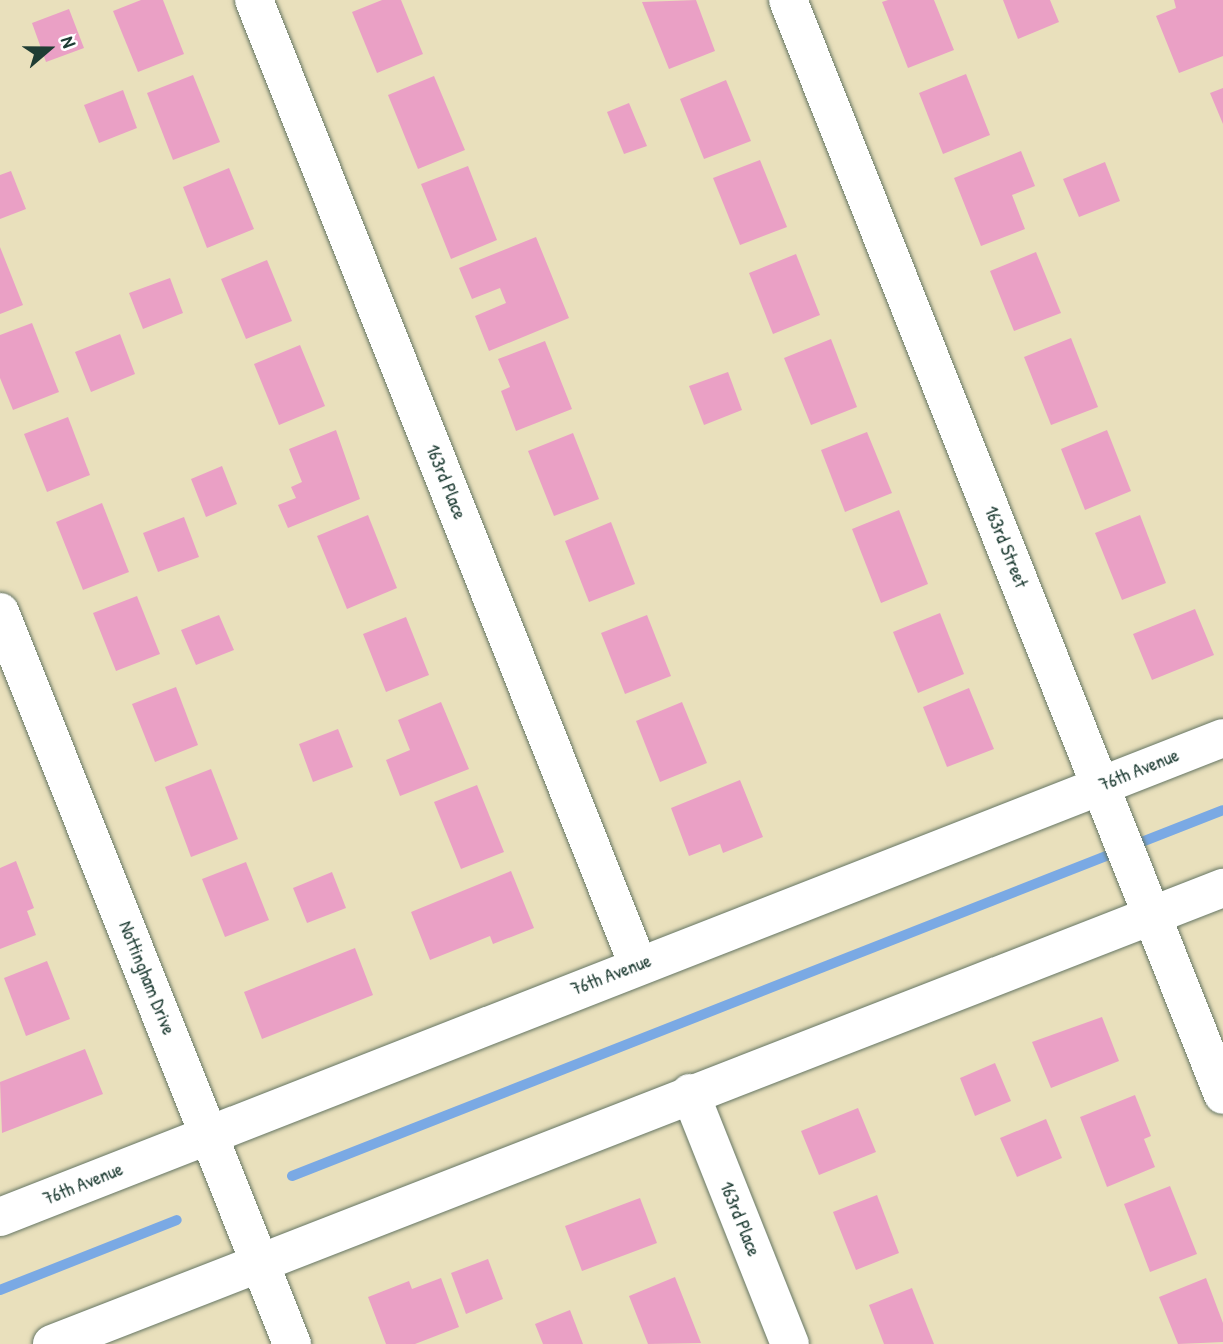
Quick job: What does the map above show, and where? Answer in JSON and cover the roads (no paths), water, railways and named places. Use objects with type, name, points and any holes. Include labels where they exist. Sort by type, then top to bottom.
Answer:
[{"type":"street","name":"163rd Place","points":[[254,0],[638,965]]},
{"type":"street","name":"163rd Street","points":[[788,0],[1223,1095]]},
{"type":"street","name":"Nottingham Drive","points":[[0,612],[292,1344]]},
{"type":"street","name":"76th Avenue","points":[[0,1217],[638,965],[1106,802],[1223,737]]},
{"type":"street","points":[[52,1344],[690,1093],[1223,888]]},
{"type":"street","name":"163rd Place","points":[[690,1093],[790,1344]]},
{"type":"waterway","points":[[292,1176],[1223,810]]},
{"type":"waterway","points":[[0,1290],[177,1220]]}]
